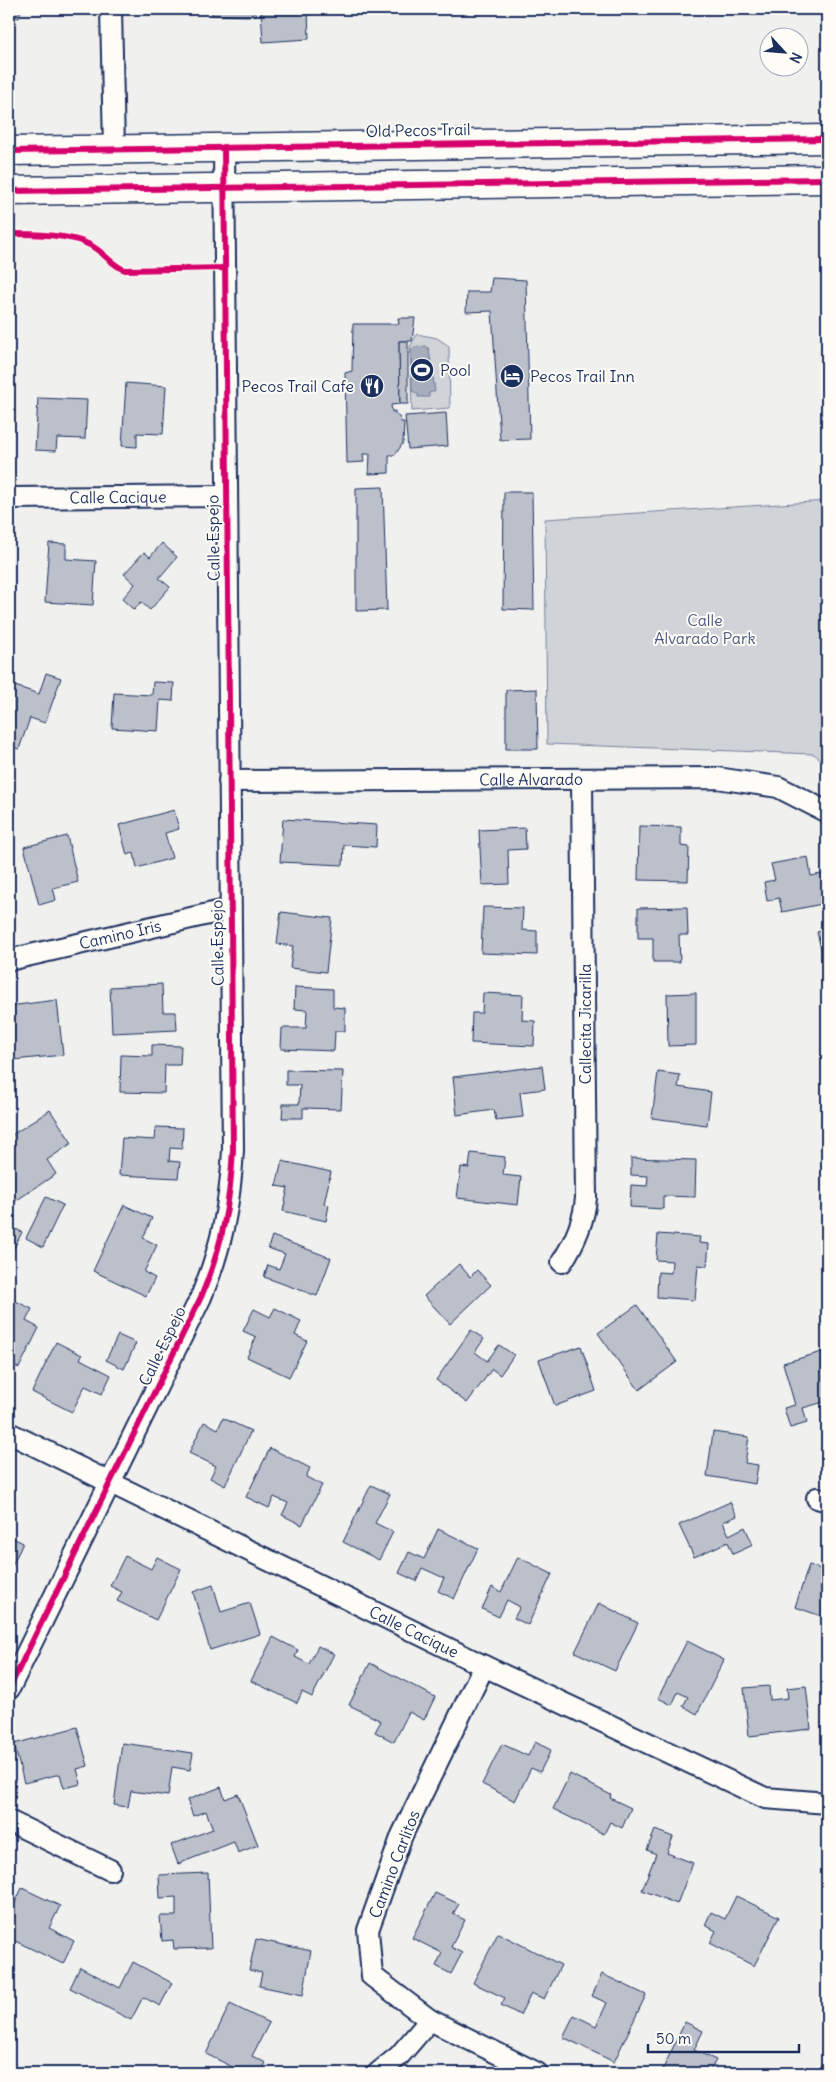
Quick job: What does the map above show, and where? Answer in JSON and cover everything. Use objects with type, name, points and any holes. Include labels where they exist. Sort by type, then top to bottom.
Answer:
[{"type":"main road","name":"Old Pecos Trail","points":[[9,151],[827,139]]},
{"type":"main road","points":[[9,190],[827,179]]},
{"type":"street","points":[[111,9],[114,150]]},
{"type":"street","name":"Calle Espejo","points":[[9,1689],[201,1297],[220,1248],[230,1198],[233,1150],[224,147]]},
{"type":"street","name":"Calle Cacique","points":[[9,498],[226,496]]},
{"type":"street","name":"Calle Alvarado","points":[[229,781],[717,778],[778,788],[827,812]]},
{"type":"street","name":"Callecita Jicarilla","points":[[562,1262],[582,1224],[586,1198],[582,780]]},
{"type":"street","name":"Camino Iris","points":[[9,960],[230,909]]},
{"type":"street","name":"Calle Cacique","points":[[9,1433],[484,1666],[765,1798],[827,1803]]},
{"type":"street","name":"Camino Carlitos","points":[[484,1666],[402,1835],[368,1930],[372,1976],[430,2020],[537,2073]]},
{"type":"street","points":[[9,1821],[110,1870]]},
{"type":"street","points":[[378,2073],[398,2056],[430,2020]]},
{"type":"green space","points":[[417,334],[437,338],[449,346],[450,408],[412,411],[410,347]]},
{"type":"green space","name":"Calle Alvarado Park","points":[[827,501],[827,765],[814,754],[547,744],[545,519]]},
{"type":"water","name":"Pool","points":[[426,346],[429,349],[435,391],[429,393],[429,397],[418,397],[418,394],[412,391],[411,350],[414,347]]},
{"type":"building","points":[[9,9],[21,9],[19,18],[9,15]]},
{"type":"building","points":[[212,9],[255,9],[255,16],[212,15]]},
{"type":"building","points":[[308,10],[309,39],[263,42],[261,12]]},
{"type":"building","name":"Pecos Trail Inn","points":[[492,278],[526,280],[530,439],[500,440],[492,311],[466,312],[467,292],[490,292]]},
{"type":"building","name":"Pecos Trail Cafe","points":[[398,318],[415,318],[412,341],[399,341],[400,404],[391,405],[392,412],[395,411],[401,422],[404,422],[403,443],[395,455],[389,455],[389,473],[369,474],[370,454],[363,454],[364,462],[347,463],[345,373],[352,371],[353,324],[399,324]]},
{"type":"building","points":[[399,341],[408,341],[408,404],[400,404]]},
{"type":"building","points":[[126,383],[166,386],[163,434],[137,433],[137,447],[122,446]]},
{"type":"building","points":[[38,398],[87,400],[85,439],[57,438],[56,451],[35,450]]},
{"type":"building","points":[[446,413],[448,446],[408,449],[405,416]]},
{"type":"building","points":[[383,487],[387,610],[356,611],[356,488]]},
{"type":"building","points":[[504,492],[532,492],[534,610],[503,609]]},
{"type":"building","points":[[49,543],[66,544],[66,559],[96,561],[93,605],[45,602]]},
{"type":"building","points":[[162,543],[177,557],[159,578],[170,587],[150,610],[141,602],[134,610],[122,599],[135,584],[124,574],[144,552],[150,557]]},
{"type":"building","points":[[46,673],[61,678],[45,723],[30,718],[19,749],[9,746],[9,684],[39,694]]},
{"type":"building","points":[[153,682],[174,683],[173,701],[160,700],[158,731],[112,728],[114,693],[152,695]]},
{"type":"building","points":[[537,689],[538,749],[506,749],[506,690]]},
{"type":"building","points":[[174,810],[179,829],[165,833],[172,858],[137,868],[134,853],[127,855],[119,825]]},
{"type":"building","points":[[283,819],[377,825],[376,847],[344,845],[343,865],[280,862]]},
{"type":"building","points":[[639,826],[681,827],[681,846],[689,847],[688,881],[638,880]]},
{"type":"building","points":[[525,828],[526,849],[508,850],[509,884],[482,885],[479,830]]},
{"type":"building","points":[[67,836],[78,882],[53,888],[56,900],[39,905],[24,847]]},
{"type":"building","points":[[808,857],[811,876],[826,873],[827,903],[782,912],[779,898],[767,901],[764,882],[775,880],[771,864]]},
{"type":"building","points":[[483,907],[523,908],[522,930],[537,931],[537,955],[481,953]]},
{"type":"building","points":[[687,907],[688,935],[679,935],[680,962],[653,962],[653,938],[638,938],[638,908]]},
{"type":"building","points":[[281,912],[332,918],[326,972],[290,968],[293,946],[277,944]]},
{"type":"building","points":[[827,930],[827,965],[825,966],[817,932]]},
{"type":"building","points":[[162,984],[163,1012],[176,1012],[177,1030],[112,1033],[110,987]]},
{"type":"building","points":[[295,987],[333,989],[333,1007],[345,1008],[345,1031],[335,1031],[334,1051],[281,1049],[282,1028],[306,1028],[307,1010],[294,1009]]},
{"type":"building","points":[[483,993],[523,995],[522,1020],[535,1021],[534,1046],[471,1043],[472,1013],[482,1013]]},
{"type":"building","points":[[696,993],[696,1045],[668,1046],[667,994]]},
{"type":"building","points":[[57,1000],[63,1055],[14,1060],[12,1035],[9,1035],[9,1006]]},
{"type":"building","points":[[152,1045],[181,1046],[180,1065],[165,1065],[164,1093],[120,1092],[121,1055],[152,1056]]},
{"type":"building","points":[[542,1066],[545,1089],[520,1092],[523,1117],[496,1120],[494,1110],[457,1115],[453,1077]]},
{"type":"building","points":[[286,1070],[343,1071],[341,1109],[303,1108],[303,1118],[282,1118],[283,1104],[299,1104],[300,1085],[286,1085]]},
{"type":"building","points":[[658,1072],[680,1075],[678,1087],[711,1092],[707,1125],[652,1118]]},
{"type":"building","points":[[50,1110],[72,1143],[47,1160],[56,1174],[14,1202],[9,1194],[9,1137]]},
{"type":"building","points":[[156,1127],[183,1128],[182,1149],[170,1148],[169,1161],[180,1162],[178,1178],[119,1175],[122,1138],[155,1140]]},
{"type":"building","points":[[471,1153],[505,1157],[503,1175],[521,1177],[518,1205],[457,1198],[461,1167],[469,1168]]},
{"type":"building","points":[[631,1158],[696,1160],[695,1197],[663,1196],[663,1209],[630,1207],[631,1185],[647,1186],[648,1176],[631,1175]]},
{"type":"building","points":[[282,1161],[331,1172],[324,1204],[329,1205],[326,1221],[283,1211],[288,1188],[276,1186]]},
{"type":"building","points":[[46,1197],[63,1205],[43,1247],[26,1238]]},
{"type":"building","points":[[124,1205],[152,1218],[143,1238],[157,1245],[144,1272],[155,1278],[146,1296],[93,1271]]},
{"type":"building","points":[[9,1226],[22,1232],[12,1252],[9,1250]]},
{"type":"building","points":[[658,1234],[700,1237],[699,1243],[709,1244],[707,1266],[698,1265],[695,1300],[657,1297],[658,1272],[671,1273],[672,1261],[656,1260]]},
{"type":"building","points":[[272,1236],[331,1258],[317,1296],[264,1277],[268,1265],[279,1269],[285,1254],[268,1248]]},
{"type":"building","points":[[459,1264],[470,1277],[477,1270],[491,1285],[450,1324],[424,1296]]},
{"type":"building","points":[[9,1298],[32,1309],[26,1321],[39,1328],[19,1368],[9,1363]]},
{"type":"building","points":[[637,1305],[677,1362],[639,1390],[598,1333]]},
{"type":"building","points":[[275,1308],[301,1321],[295,1335],[307,1341],[289,1377],[247,1357],[256,1337],[243,1331],[254,1309],[270,1317]]},
{"type":"building","points":[[471,1330],[484,1339],[475,1352],[487,1361],[499,1345],[514,1355],[500,1375],[492,1369],[467,1403],[436,1380]]},
{"type":"building","points":[[118,1335],[136,1343],[124,1369],[106,1360]]},
{"type":"building","points":[[56,1342],[82,1355],[80,1359],[111,1375],[102,1394],[85,1386],[72,1412],[32,1392]]},
{"type":"building","points":[[581,1346],[596,1391],[555,1406],[539,1360]]},
{"type":"building","points":[[822,1352],[827,1371],[827,1401],[803,1408],[807,1423],[790,1428],[784,1408],[795,1405],[783,1363]]},
{"type":"building","points":[[223,1418],[251,1431],[225,1486],[210,1478],[216,1466],[189,1453],[204,1422],[218,1429]]},
{"type":"building","points":[[713,1432],[749,1437],[745,1463],[758,1465],[755,1484],[707,1476]]},
{"type":"building","points":[[270,1448],[310,1468],[306,1477],[322,1485],[302,1525],[282,1515],[288,1503],[274,1497],[269,1508],[246,1497]]},
{"type":"building","points":[[371,1485],[390,1494],[375,1523],[393,1532],[379,1560],[343,1542]]},
{"type":"building","points":[[730,1502],[737,1516],[723,1522],[729,1535],[745,1527],[753,1545],[733,1554],[728,1542],[694,1557],[679,1525]]},
{"type":"building","points":[[438,1529],[478,1548],[454,1599],[438,1591],[444,1578],[422,1568],[416,1581],[399,1573],[409,1552],[424,1559]]},
{"type":"building","points":[[9,1536],[23,1543],[12,1566],[9,1565]]},
{"type":"building","points":[[125,1556],[151,1569],[157,1557],[181,1569],[156,1620],[117,1601],[122,1592],[110,1586]]},
{"type":"building","points":[[518,1557],[552,1574],[528,1625],[514,1618],[520,1607],[507,1600],[499,1617],[482,1609],[492,1587],[501,1592]]},
{"type":"building","points":[[809,1565],[827,1571],[827,1618],[795,1607]]},
{"type":"building","points":[[213,1585],[221,1612],[250,1603],[260,1634],[210,1650],[193,1592]]},
{"type":"building","points":[[599,1603],[638,1623],[615,1671],[575,1652]]},
{"type":"building","points":[[273,1637],[298,1650],[295,1657],[309,1664],[318,1646],[334,1654],[312,1697],[302,1692],[297,1703],[251,1681]]},
{"type":"building","points":[[687,1641],[724,1660],[697,1714],[683,1706],[688,1697],[678,1692],[672,1705],[658,1698]]},
{"type":"building","points":[[370,1663],[435,1697],[424,1720],[409,1712],[394,1742],[375,1732],[381,1721],[349,1705]]},
{"type":"building","points":[[769,1686],[770,1700],[788,1698],[787,1688],[806,1686],[811,1729],[749,1736],[744,1688]]},
{"type":"building","points":[[77,1727],[88,1766],[77,1769],[81,1784],[64,1788],[60,1774],[24,1783],[14,1744]]},
{"type":"building","points":[[535,1742],[551,1750],[540,1772],[531,1768],[515,1801],[482,1784],[502,1744],[528,1756]]},
{"type":"building","points":[[122,1743],[193,1753],[190,1770],[172,1767],[168,1796],[131,1791],[128,1807],[114,1805]]},
{"type":"building","points":[[570,1774],[611,1795],[610,1798],[631,1808],[622,1828],[610,1822],[604,1834],[553,1809]]},
{"type":"building","points":[[221,1787],[225,1799],[238,1794],[258,1845],[238,1853],[234,1842],[178,1864],[171,1845],[213,1829],[206,1811],[193,1816],[187,1800]]},
{"type":"building","points":[[655,1830],[673,1837],[667,1853],[693,1863],[677,1904],[642,1890],[656,1854],[647,1850]]},
{"type":"building","points":[[208,1873],[211,1948],[174,1949],[173,1940],[162,1941],[160,1916],[176,1916],[176,1897],[160,1898],[159,1875]]},
{"type":"building","points":[[22,1888],[60,1906],[49,1928],[74,1941],[63,1964],[9,1938],[9,1916]]},
{"type":"building","points":[[435,1893],[459,1904],[453,1914],[465,1920],[451,1947],[462,1953],[451,1974],[436,1966],[442,1953],[412,1938]]},
{"type":"building","points":[[736,1896],[779,1917],[754,1966],[710,1943],[716,1931],[705,1925],[711,1912],[725,1919]]},
{"type":"building","points":[[498,1933],[561,1965],[544,1999],[531,1993],[520,2015],[501,2005],[505,1998],[473,1983]]},
{"type":"building","points":[[256,1939],[311,1951],[303,1995],[259,1986],[262,1973],[249,1970]]},
{"type":"building","points":[[133,1962],[172,1983],[160,2006],[143,1997],[131,2020],[70,1988],[80,1967],[120,1988]]},
{"type":"building","points":[[602,1974],[646,1995],[614,2062],[563,2037],[574,2015],[596,2026],[607,2003],[592,1996]]},
{"type":"building","points":[[230,2004],[269,2023],[252,2056],[266,2063],[260,2073],[245,2073],[206,2054]]},
{"type":"building","points":[[685,2022],[703,2031],[694,2050],[716,2060],[709,2073],[661,2073]]},
{"type":"cycle path","points":[[9,151],[827,139]]},
{"type":"cycle path","points":[[9,1689],[201,1297],[220,1243],[230,1189],[233,1150],[224,147]]},
{"type":"cycle path","points":[[9,191],[827,179]]},
{"type":"cycle path","points":[[9,234],[51,235],[82,241],[125,270],[225,268]]},
{"type":"place","name":"Pool","points":[[422,370]]},
{"type":"place","name":"Pecos Trail Inn","points":[[512,376]]},
{"type":"place","name":"Pecos Trail Cafe","points":[[372,386]]}]
